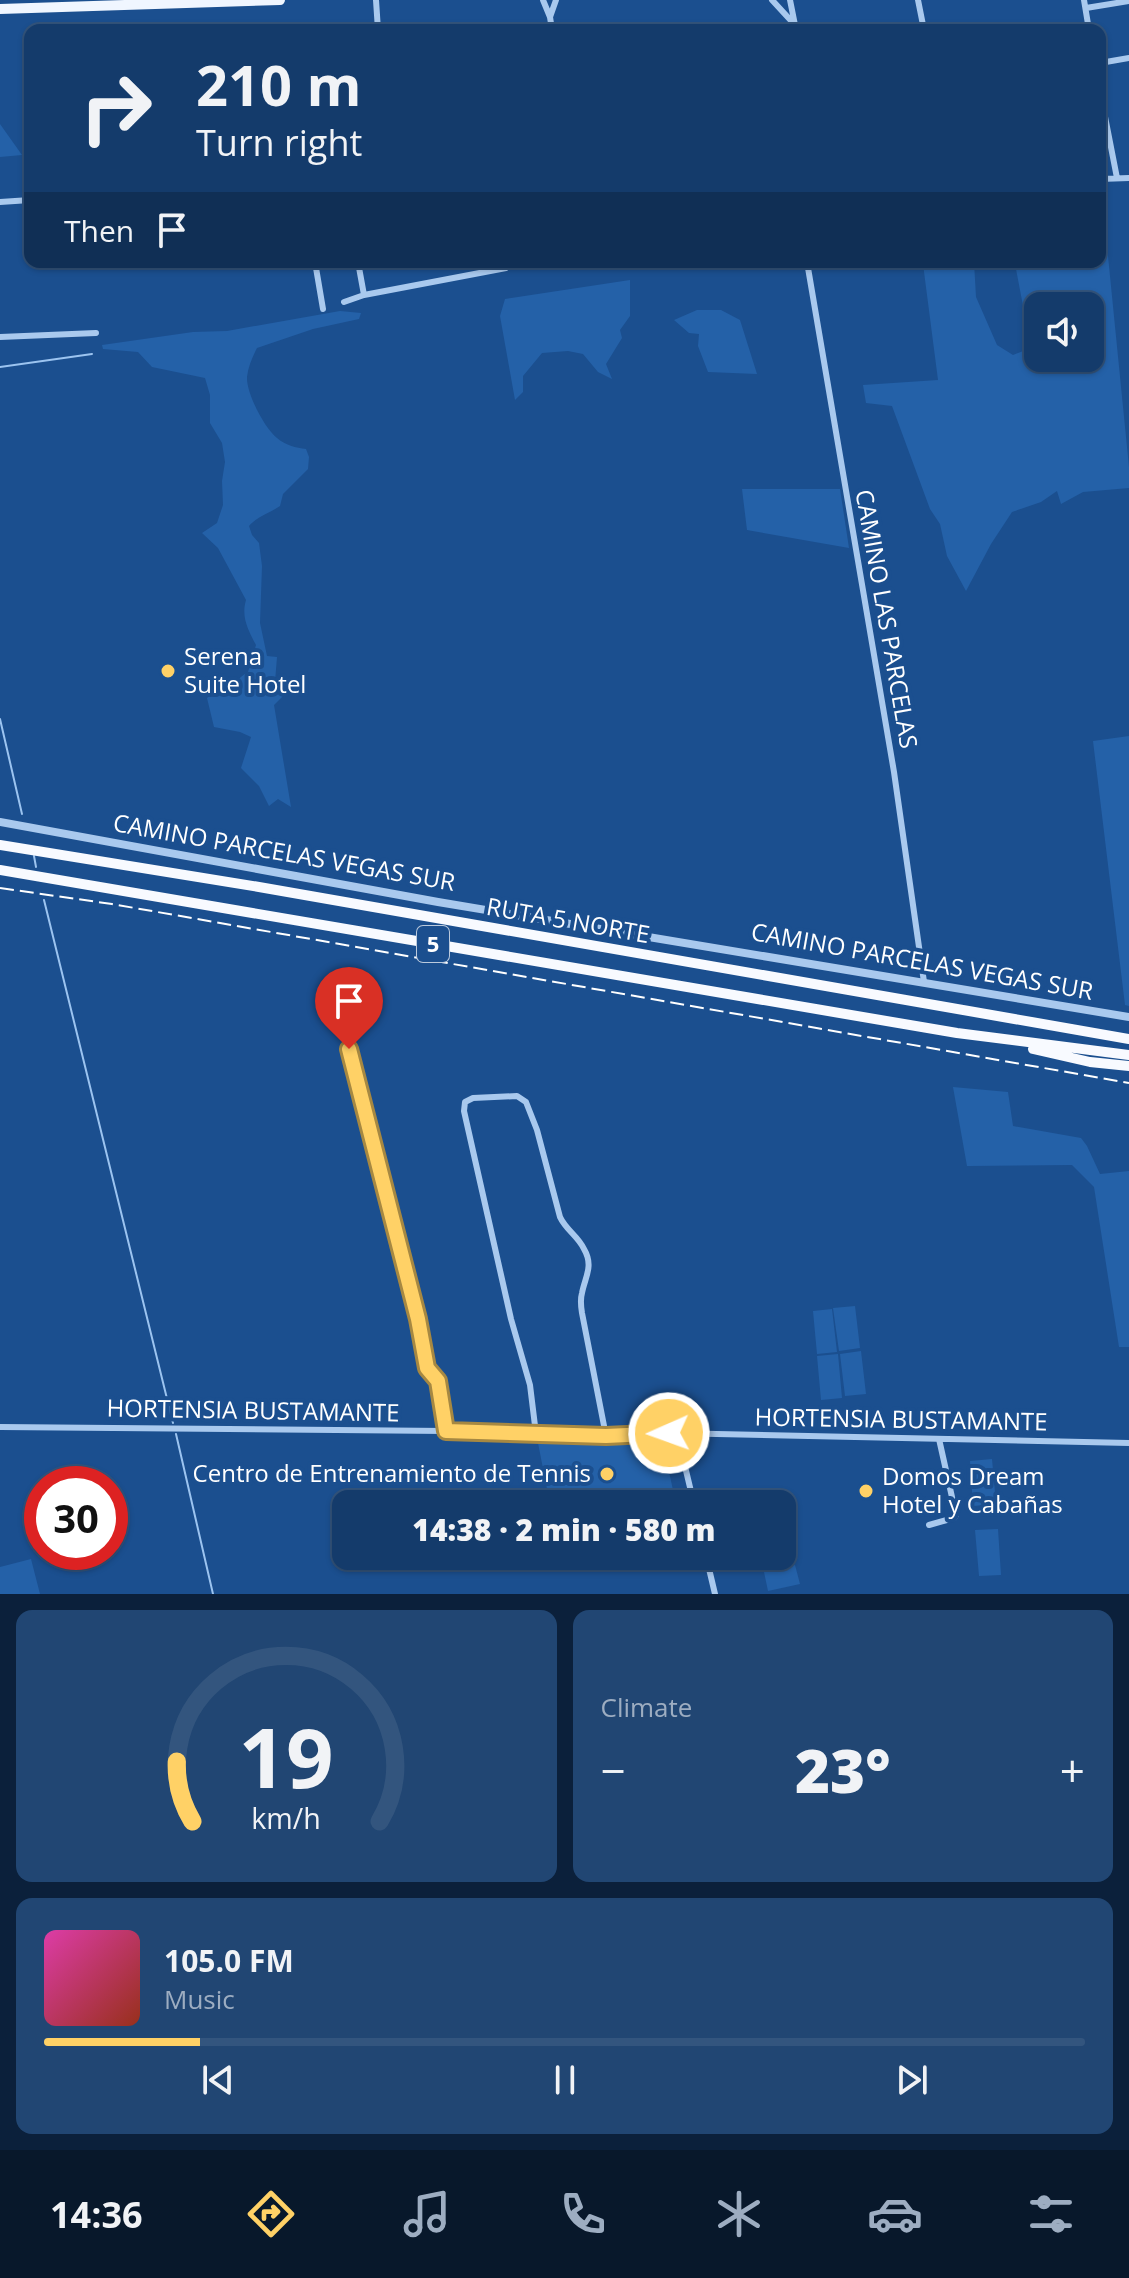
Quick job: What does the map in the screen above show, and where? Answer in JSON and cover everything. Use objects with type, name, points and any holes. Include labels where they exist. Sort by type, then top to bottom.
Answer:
[{"type":"highway","name":"RUTA 5 NORTE","points":[[0,845],[1129,1039]]},
{"type":"highway","name":"RUTA 5 NORTE","points":[[0,870],[957,1033],[1129,1055]]},
{"type":"highway","points":[[957,1033],[1057,1055],[1129,1066]]},
{"type":"main road","points":[[55,8],[99,5],[106,0]]},
{"type":"main road","points":[[0,9],[280,0]]},
{"type":"street","points":[[376,0],[378,24]]},
{"type":"street","points":[[543,0],[551,24]]},
{"type":"street","points":[[550,17],[556,0]]},
{"type":"street","points":[[772,0],[793,24]]},
{"type":"street","points":[[790,0],[795,24]]},
{"type":"street","points":[[918,0],[923,24]]},
{"type":"street","points":[[1088,24],[1085,4],[1129,1]]},
{"type":"street","points":[[1106,62],[1129,58]]},
{"type":"street","points":[[1106,122],[1117,178]]},
{"type":"street","points":[[1106,179],[1129,178]]},
{"type":"street","points":[[0,202],[24,200]]},
{"type":"street","points":[[316,268],[323,309]]},
{"type":"street","points":[[359,268],[364,295]]},
{"type":"street","points":[[344,302],[364,295],[506,268]]},
{"type":"street","name":"CAMINO LAS PARCELAS","points":[[808,268],[894,772],[924,982]]},
{"type":"street","points":[[0,337],[96,333]]},
{"type":"street","name":"CAMINO PARCELAS VEGAS SUR","points":[[0,822],[438,902],[1129,1017]]},
{"type":"street","points":[[198,878],[201,857]]},
{"type":"street","points":[[342,1022],[418,1319],[427,1368],[438,1381],[446,1431]]},
{"type":"street","points":[[536,1434],[530,1385],[511,1319],[464,1111],[465,1102],[473,1098],[517,1096],[526,1102],[537,1130],[560,1217],[587,1254],[589,1269],[581,1294],[582,1313],[606,1436]]},
{"type":"street","name":"HORTENSIA BUSTAMANTE","points":[[0,1427],[446,1431],[606,1436],[677,1433],[1129,1443]]},
{"type":"street","points":[[677,1433],[691,1490]]},
{"type":"street","points":[[929,1525],[956,1515],[939,1439]]},
{"type":"street","points":[[709,1570],[715,1594]]},
{"type":"shaded area","points":[[0,124],[22,155],[0,157]]},
{"type":"shaded area","points":[[1106,236],[1129,488],[1083,492],[1061,504],[1057,491],[1041,502],[1012,512],[966,591],[947,556],[940,524],[930,509],[892,406],[866,403],[863,385],[938,380],[924,268],[974,268],[976,297],[997,345],[1013,355],[1024,351],[1024,372],[1104,372],[1104,292],[1024,292],[1024,311],[1015,268],[1106,268]]},
{"type":"shaded area","points":[[630,280],[630,316],[620,330],[622,338],[606,364],[612,379],[598,372],[583,354],[568,351],[542,353],[523,376],[523,392],[515,400],[500,316],[505,299]]},
{"type":"shaded area","points":[[697,310],[721,310],[740,320],[757,374],[708,372],[698,346],[699,334],[689,333],[674,320]]},
{"type":"shaded area","points":[[340,311],[361,313],[359,319],[313,329],[257,348],[248,373],[250,392],[267,427],[284,443],[306,449],[309,457],[308,469],[283,494],[280,506],[249,526],[259,543],[262,566],[260,623],[267,656],[277,657],[275,682],[284,695],[274,705],[291,807],[278,799],[269,806],[259,786],[241,768],[251,737],[214,727],[207,698],[229,687],[248,672],[256,645],[245,618],[246,600],[218,548],[202,533],[217,523],[223,505],[225,462],[222,443],[210,423],[210,395],[205,378],[152,367],[138,352],[103,349],[102,345],[193,332],[227,331]]},
{"type":"shaded area","points":[[742,489],[840,489],[849,548],[747,530]]},
{"type":"shaded area","points":[[1129,736],[1129,1006],[1125,1005],[1093,741]]},
{"type":"shaded area","points":[[953,1087],[1008,1092],[1013,1126],[1081,1138],[1100,1174],[1129,1171],[1129,1347],[1119,1347],[1094,1187],[1072,1165],[967,1166]]},
{"type":"shaded area","points":[[855,1306],[860,1348],[839,1351],[833,1308]]},
{"type":"shaded area","points":[[832,1309],[837,1352],[817,1354],[813,1311]]},
{"type":"shaded area","points":[[861,1351],[866,1394],[845,1396],[840,1354]]},
{"type":"shaded area","points":[[838,1354],[842,1398],[821,1400],[817,1356]]},
{"type":"shaded area","name":"Centro de Entrenamiento de Tennis","points":[[538,1443],[663,1444],[673,1490],[547,1490]]},
{"type":"shaded area","points":[[992,1459],[996,1504],[973,1506],[970,1461]]},
{"type":"shaded area","points":[[998,1529],[1001,1575],[979,1576],[975,1530]]},
{"type":"shaded area","points":[[24,1561],[24,1570],[34,1570],[40,1594],[0,1594],[0,1567]]},
{"type":"shaded area","points":[[796,1569],[800,1584],[768,1591],[764,1572]]},
{"type":"waterway","points":[[0,367],[92,354]]},
{"type":"waterway","points":[[0,719],[22,814]]},
{"type":"waterway","points":[[34,856],[36,867]]},
{"type":"waterway","points":[[44,900],[173,1423]]},
{"type":"waterway","points":[[176,1434],[213,1594]]},
{"type":"railway","points":[[0,888],[112,904],[1129,1083]]},
{"type":"place","name":"Serena Suite Hotel","points":[[168,671]]},
{"type":"place","name":"Centro de Entrenamiento de Tennis","points":[[607,1474]]},
{"type":"place","name":"Domos Dream Hotel y Cabañas","points":[[866,1491]]},
{"type":"route","points":[[349,1049],[418,1319],[427,1368],[438,1381],[446,1431],[606,1436],[669,1433]]}]
